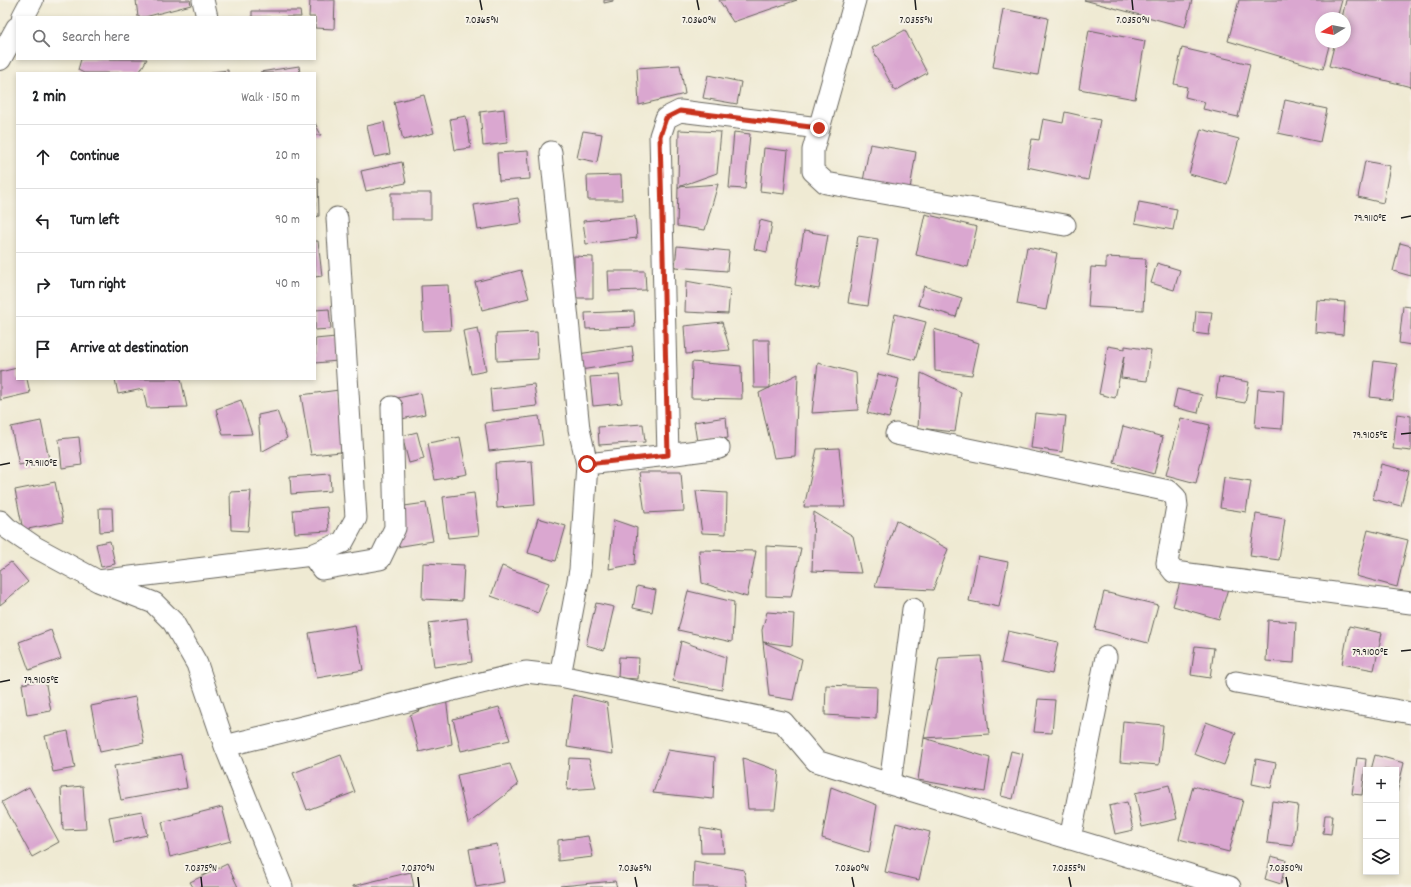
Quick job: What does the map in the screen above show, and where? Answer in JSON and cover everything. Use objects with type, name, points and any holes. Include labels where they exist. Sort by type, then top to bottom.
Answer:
[{"type":"main road","points":[[24,16],[32,0]]},
{"type":"main road","points":[[0,59],[16,30]]},
{"type":"street","points":[[203,0],[207,16]]},
{"type":"street","points":[[855,0],[813,150],[813,171],[826,183],[1065,225]]},
{"type":"street","points":[[668,455],[660,136],[666,118],[680,111],[819,128]]},
{"type":"street","points":[[551,152],[579,429],[587,464],[580,570],[560,676]]},
{"type":"street","points":[[98,580],[312,555],[343,542],[356,518],[337,218]]},
{"type":"street","points":[[312,555],[322,569],[380,559],[395,528],[392,407]]},
{"type":"street","points":[[896,434],[1169,492],[1176,498],[1167,563],[1174,572],[1411,603]]},
{"type":"street","points":[[587,464],[719,448]]},
{"type":"street","points":[[0,521],[7,528],[35,547],[98,580],[154,603],[173,622],[197,664],[225,746],[282,887]]},
{"type":"street","points":[[890,784],[913,609]]},
{"type":"street","points":[[1070,839],[1106,657]]},
{"type":"street","points":[[225,746],[526,672],[560,676],[783,722],[816,761],[1230,887]]},
{"type":"street","points":[[1236,682],[1411,713]]},
{"type":"building","points":[[136,0],[190,0],[191,5],[149,16],[138,16]]},
{"type":"building","points":[[310,0],[335,0],[334,29],[316,28],[316,16],[309,16]]},
{"type":"building","points":[[604,0],[613,0],[613,1],[604,3]]},
{"type":"building","points":[[719,0],[797,0],[733,22]]},
{"type":"building","points":[[1084,0],[1192,0],[1185,27]]},
{"type":"building","points":[[1239,0],[1342,0],[1339,12],[1315,12],[1315,48],[1328,48],[1323,69],[1228,41]]},
{"type":"building","points":[[1346,0],[1411,0],[1411,87],[1329,66],[1334,48],[1351,48],[1351,12],[1343,12]]},
{"type":"building","points":[[1003,9],[1048,18],[1038,75],[993,67]]},
{"type":"building","points":[[252,11],[300,11],[301,16],[252,16]]},
{"type":"building","points":[[905,30],[927,73],[895,91],[872,48]]},
{"type":"building","points":[[1089,30],[1145,41],[1135,99],[1079,89]]},
{"type":"building","points":[[1182,48],[1250,64],[1238,117],[1203,109],[1205,102],[1185,97],[1187,87],[1174,84]]},
{"type":"building","points":[[81,60],[146,60],[140,72],[82,72],[78,70]]},
{"type":"building","points":[[680,65],[685,94],[639,105],[637,68]]},
{"type":"building","points":[[299,66],[300,72],[260,72]]},
{"type":"building","points":[[228,70],[228,72],[212,72]]},
{"type":"building","points":[[708,75],[741,82],[737,104],[703,98]]},
{"type":"building","points":[[424,95],[434,133],[403,140],[394,102]]},
{"type":"building","points":[[1285,100],[1327,109],[1320,142],[1278,133]]},
{"type":"building","points":[[504,109],[507,143],[483,146],[480,112]]},
{"type":"building","points":[[1065,112],[1100,120],[1088,180],[1027,167],[1032,139],[1039,140],[1043,119],[1063,123]]},
{"type":"building","points":[[466,116],[471,148],[455,150],[450,119]]},
{"type":"building","points":[[384,122],[390,154],[374,157],[367,126]]},
{"type":"building","points":[[316,125],[321,135],[316,135]]},
{"type":"building","points":[[1201,129],[1239,139],[1227,184],[1189,174]]},
{"type":"building","points":[[679,130],[721,132],[717,173],[678,187]]},
{"type":"building","points":[[583,131],[602,134],[597,162],[577,158]]},
{"type":"building","points":[[734,132],[750,134],[745,189],[729,188]]},
{"type":"building","points":[[870,144],[916,152],[910,189],[863,181]]},
{"type":"building","points":[[764,148],[788,151],[784,194],[760,191]]},
{"type":"building","points":[[528,151],[530,179],[499,181],[497,153]]},
{"type":"building","points":[[1365,161],[1390,166],[1383,203],[1358,197]]},
{"type":"building","points":[[402,162],[406,183],[366,191],[361,171]]},
{"type":"building","points":[[621,175],[622,200],[588,200],[587,176]]},
{"type":"building","points":[[316,178],[318,178],[319,216],[316,217]]},
{"type":"building","points":[[718,184],[705,230],[677,226],[678,187]]},
{"type":"building","points":[[391,193],[431,193],[431,219],[391,219]]},
{"type":"building","points":[[518,198],[522,223],[478,230],[474,205]]},
{"type":"building","points":[[1139,202],[1177,209],[1173,230],[1135,223]]},
{"type":"building","points":[[925,214],[977,227],[968,267],[916,255]]},
{"type":"building","points":[[635,216],[637,238],[586,244],[583,221]]},
{"type":"building","points":[[760,220],[772,223],[767,252],[754,249]]},
{"type":"building","points":[[804,231],[828,235],[819,289],[795,285]]},
{"type":"building","points":[[858,236],[878,239],[868,306],[848,303]]},
{"type":"building","points":[[316,241],[318,241],[322,276],[316,277]]},
{"type":"building","points":[[1400,243],[1411,246],[1411,276],[1393,271]]},
{"type":"building","points":[[677,246],[729,251],[727,271],[675,267]]},
{"type":"building","points":[[1027,247],[1057,253],[1046,310],[1017,304]]},
{"type":"building","points":[[574,256],[593,257],[593,298],[574,298]]},
{"type":"building","points":[[1106,257],[1146,259],[1143,310],[1088,307],[1091,267],[1106,268]]},
{"type":"building","points":[[1157,263],[1180,270],[1174,290],[1151,283]]},
{"type":"building","points":[[521,270],[529,298],[482,310],[475,282]]},
{"type":"building","points":[[608,271],[645,271],[646,290],[609,291]]},
{"type":"building","points":[[686,281],[730,289],[728,314],[685,312]]},
{"type":"building","points":[[448,285],[451,330],[423,331],[421,286]]},
{"type":"building","points":[[924,286],[962,298],[956,317],[918,305]]},
{"type":"building","points":[[1317,300],[1345,302],[1343,335],[1315,332]]},
{"type":"building","points":[[1403,306],[1411,307],[1411,345],[1399,343]]},
{"type":"building","points":[[329,309],[331,329],[316,330],[316,310]]},
{"type":"building","points":[[634,311],[635,327],[586,329],[585,313]]},
{"type":"building","points":[[1196,311],[1212,312],[1209,335],[1194,333]]},
{"type":"building","points":[[895,314],[926,322],[915,360],[888,353]]},
{"type":"building","points":[[722,322],[730,350],[686,354],[684,326]]},
{"type":"building","points":[[478,328],[486,371],[471,374],[463,331]]},
{"type":"building","points":[[934,329],[979,343],[972,375],[935,371]]},
{"type":"building","points":[[537,332],[538,359],[497,361],[496,334]]},
{"type":"building","points":[[336,337],[338,361],[316,363],[316,339]]},
{"type":"building","points":[[753,340],[769,340],[770,388],[754,388]]},
{"type":"building","points":[[632,346],[634,362],[580,370],[578,354]]},
{"type":"building","points":[[1108,346],[1125,349],[1125,346],[1151,350],[1147,381],[1121,378],[1124,356],[1115,398],[1099,394]]},
{"type":"building","points":[[1374,361],[1397,364],[1393,400],[1370,397]]},
{"type":"building","points":[[692,362],[741,366],[742,399],[691,398]]},
{"type":"building","points":[[818,363],[856,373],[858,410],[812,413]]},
{"type":"building","points":[[16,368],[16,380],[27,380],[30,393],[0,400],[0,372]]},
{"type":"building","points":[[921,373],[961,392],[955,432],[918,428]]},
{"type":"building","points":[[798,374],[795,456],[774,458],[759,393]]},
{"type":"building","points":[[878,374],[899,379],[889,418],[867,413]]},
{"type":"building","points":[[619,375],[622,403],[593,406],[590,377]]},
{"type":"building","points":[[1219,377],[1249,382],[1245,403],[1216,398]]},
{"type":"building","points":[[115,380],[181,380],[187,407],[147,408],[143,389],[118,394]]},
{"type":"building","points":[[534,384],[537,406],[492,411],[490,389]]},
{"type":"building","points":[[1177,389],[1202,395],[1198,413],[1173,407]]},
{"type":"building","points":[[1258,389],[1284,391],[1282,429],[1255,427]]},
{"type":"building","points":[[339,390],[341,452],[311,455],[301,395]]},
{"type":"building","points":[[421,393],[425,414],[397,420],[393,399]]},
{"type":"building","points":[[241,400],[252,434],[223,435],[216,409]]},
{"type":"building","points":[[277,411],[287,438],[261,452],[258,415]]},
{"type":"building","points":[[1035,413],[1066,416],[1062,452],[1031,448]]},
{"type":"building","points":[[1397,414],[1411,416],[1411,451],[1393,449]]},
{"type":"building","points":[[539,416],[543,445],[489,451],[485,423]]},
{"type":"building","points":[[726,417],[728,438],[697,442],[694,422]]},
{"type":"building","points":[[1181,418],[1210,425],[1196,483],[1166,475]]},
{"type":"building","points":[[41,421],[49,459],[19,465],[11,427]]},
{"type":"building","points":[[643,424],[645,442],[599,445],[598,427]]},
{"type":"building","points":[[1123,426],[1163,437],[1154,474],[1114,463]]},
{"type":"building","points":[[417,432],[424,459],[409,463],[402,436]]},
{"type":"building","points":[[79,437],[82,465],[62,468],[59,439]]},
{"type":"building","points":[[460,437],[467,474],[435,480],[428,443]]},
{"type":"building","points":[[839,448],[845,507],[804,507],[817,449]]},
{"type":"building","points":[[532,461],[535,505],[497,508],[495,463]]},
{"type":"building","points":[[1381,464],[1409,471],[1401,506],[1373,499]]},
{"type":"building","points":[[639,472],[681,472],[684,511],[645,513]]},
{"type":"building","points":[[330,474],[331,491],[291,494],[290,477]]},
{"type":"building","points":[[1224,477],[1251,481],[1246,512],[1220,508]]},
{"type":"building","points":[[55,482],[63,522],[23,530],[15,490]]},
{"type":"building","points":[[251,491],[248,531],[231,530],[230,492]]},
{"type":"building","points":[[696,491],[727,493],[726,534],[702,533]]},
{"type":"building","points":[[474,493],[479,535],[448,538],[443,497]]},
{"type":"building","points":[[426,503],[433,541],[396,547],[390,508]]},
{"type":"building","points":[[327,507],[329,531],[295,533],[293,510]]},
{"type":"building","points":[[99,508],[112,508],[113,531],[100,532]]},
{"type":"building","points":[[814,512],[853,536],[861,573],[812,571]]},
{"type":"building","points":[[1256,514],[1285,519],[1279,560],[1250,556]]},
{"type":"building","points":[[538,518],[566,526],[556,561],[528,553]]},
{"type":"building","points":[[614,520],[637,528],[635,564],[609,569]]},
{"type":"building","points":[[896,520],[948,549],[933,590],[875,587]]},
{"type":"building","points":[[1368,530],[1408,540],[1397,587],[1356,576]]},
{"type":"building","points":[[110,541],[115,564],[101,567],[96,544]]},
{"type":"building","points":[[766,546],[801,548],[791,597],[766,596]]},
{"type":"building","points":[[699,550],[756,551],[747,597],[702,583]]},
{"type":"building","points":[[978,556],[1008,562],[999,607],[969,601]]},
{"type":"building","points":[[11,562],[28,582],[0,605],[0,570]]},
{"type":"building","points":[[423,563],[464,565],[462,601],[422,599]]},
{"type":"building","points":[[502,566],[549,583],[538,613],[491,596]]},
{"type":"building","points":[[1183,572],[1229,585],[1219,619],[1173,606]]},
{"type":"building","points":[[637,586],[656,590],[652,612],[633,608]]},
{"type":"building","points":[[688,591],[734,602],[732,642],[678,630]]},
{"type":"building","points":[[1104,592],[1158,605],[1148,643],[1095,629]]},
{"type":"building","points":[[596,603],[614,607],[604,650],[586,645]]},
{"type":"building","points":[[767,612],[794,614],[792,646],[763,642],[762,630]]},
{"type":"building","points":[[467,618],[472,662],[434,667],[429,623]]},
{"type":"building","points":[[1268,620],[1296,622],[1294,663],[1266,661]]},
{"type":"building","points":[[355,625],[363,670],[317,678],[309,633]]},
{"type":"building","points":[[1349,626],[1382,633],[1374,670],[1342,664]]},
{"type":"building","points":[[51,630],[61,659],[29,670],[19,642]]},
{"type":"building","points":[[1008,631],[1058,642],[1052,674],[1001,663]]},
{"type":"building","points":[[681,641],[726,657],[722,690],[673,681]]},
{"type":"building","points":[[763,642],[802,659],[793,700],[769,696]]},
{"type":"building","points":[[1195,646],[1214,648],[1210,678],[1191,675]]},
{"type":"building","points":[[981,656],[989,734],[924,738],[939,658]]},
{"type":"building","points":[[619,657],[639,658],[638,679],[618,678]]},
{"type":"building","points":[[45,680],[51,711],[27,715],[22,684]]},
{"type":"building","points":[[826,685],[877,687],[876,718],[825,715]]},
{"type":"building","points":[[573,695],[607,703],[613,754],[567,747]]},
{"type":"building","points":[[135,697],[144,743],[100,752],[91,706]]},
{"type":"building","points":[[446,698],[452,744],[419,752],[410,715]]},
{"type":"building","points":[[1038,699],[1055,700],[1052,733],[1034,732]]},
{"type":"building","points":[[499,707],[510,740],[461,751],[453,719]]},
{"type":"building","points":[[1123,721],[1163,725],[1159,765],[1120,762]]},
{"type":"building","points":[[1206,722],[1236,733],[1224,765],[1194,754]]},
{"type":"building","points":[[68,731],[75,768],[53,772],[45,736]]},
{"type":"building","points":[[924,738],[990,758],[985,792],[918,780]]},
{"type":"building","points":[[668,750],[715,757],[713,799],[653,793]]},
{"type":"building","points":[[1011,751],[1023,754],[1013,799],[1001,796]]},
{"type":"building","points":[[181,754],[187,788],[121,800],[114,766]]},
{"type":"building","points":[[341,755],[355,792],[307,810],[293,773]]},
{"type":"building","points":[[1375,755],[1404,763],[1399,784],[1399,767],[1372,767]]},
{"type":"building","points":[[569,758],[589,759],[596,788],[567,790]]},
{"type":"building","points":[[743,758],[779,771],[775,809],[748,809]]},
{"type":"building","points":[[1357,758],[1366,759],[1365,767],[1363,767],[1362,795],[1352,794]]},
{"type":"building","points":[[1256,759],[1276,763],[1271,788],[1252,784]]},
{"type":"building","points":[[510,764],[518,785],[468,824],[457,775]]},
{"type":"building","points":[[1169,785],[1177,819],[1142,827],[1135,793]]},
{"type":"building","points":[[83,786],[86,829],[63,830],[61,788]]},
{"type":"building","points":[[1193,786],[1243,800],[1229,852],[1179,839]]},
{"type":"building","points":[[29,787],[59,842],[32,857],[2,802]]},
{"type":"building","points":[[831,787],[877,805],[869,853],[822,838]]},
{"type":"building","points":[[1272,801],[1298,805],[1293,846],[1267,843]]},
{"type":"building","points":[[1127,802],[1133,830],[1115,834],[1109,806]]},
{"type":"building","points":[[222,807],[231,841],[170,857],[162,822]]},
{"type":"building","points":[[142,811],[147,835],[114,842],[109,817]]},
{"type":"building","points":[[1325,815],[1333,815],[1331,834],[1323,833]]},
{"type":"building","points":[[896,823],[930,832],[919,880],[885,872]]},
{"type":"building","points":[[700,828],[722,832],[724,853],[701,853]]},
{"type":"building","points":[[588,836],[593,857],[558,861],[558,840]]},
{"type":"building","points":[[497,844],[504,882],[476,887],[469,849]]},
{"type":"building","points":[[1271,856],[1286,860],[1281,884],[1265,879]]},
{"type":"building","points":[[694,861],[744,870],[747,887],[693,887]]},
{"type":"building","points":[[227,864],[238,887],[193,887],[190,882]]},
{"type":"building","points":[[411,872],[414,887],[353,887],[353,886]]},
{"type":"building","points":[[615,881],[617,887],[560,887],[560,886]]},
{"type":"route","points":[[587,464],[668,455],[660,136],[666,118],[680,111],[819,128]]}]
